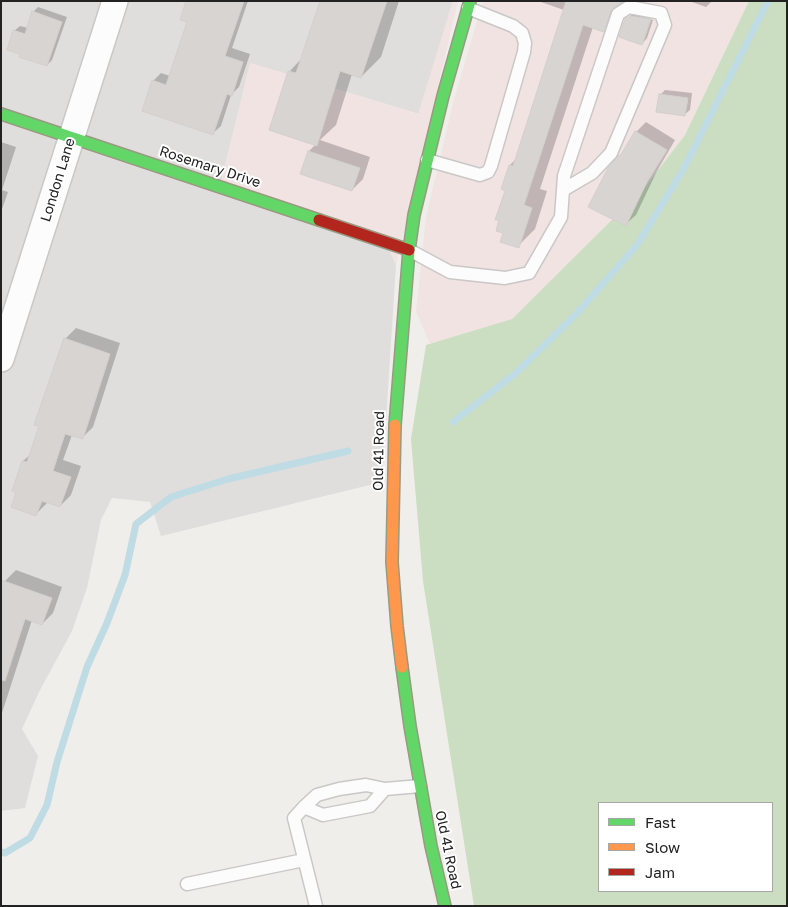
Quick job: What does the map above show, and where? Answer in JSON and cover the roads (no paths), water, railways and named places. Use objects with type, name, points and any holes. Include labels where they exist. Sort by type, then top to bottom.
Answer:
[{"type":"street","name":"London Lane","points":[[1,359],[115,1]]},
{"type":"street","name":"Old 41 Road","points":[[445,906],[420,786],[396,626],[392,562],[395,415],[414,215],[443,96],[469,5]]},
{"type":"street","name":"Rosemary Drive","points":[[1,114],[410,250]]},
{"type":"lane","points":[[427,160],[480,175],[488,172],[524,52],[525,43],[522,33],[513,26],[469,5]]},
{"type":"lane","points":[[410,250],[450,272],[505,278],[529,273],[561,217],[564,176],[618,14],[629,7],[661,13],[665,25],[611,153],[592,173],[563,190]]},
{"type":"lane","points":[[316,906],[294,818],[317,795],[339,789],[366,785],[385,789],[420,786]]},
{"type":"lane","points":[[304,807],[324,815],[370,806],[385,789]]},
{"type":"lane","points":[[187,884],[304,860]]},
{"type":"waterway","points":[[453,422],[516,373],[578,312],[637,245],[683,170],[768,1]]},
{"type":"waterway","points":[[1,852],[5,853],[30,838],[47,805],[57,762],[87,667],[107,623],[125,575],[136,524],[171,497],[228,479],[348,451]]}]
